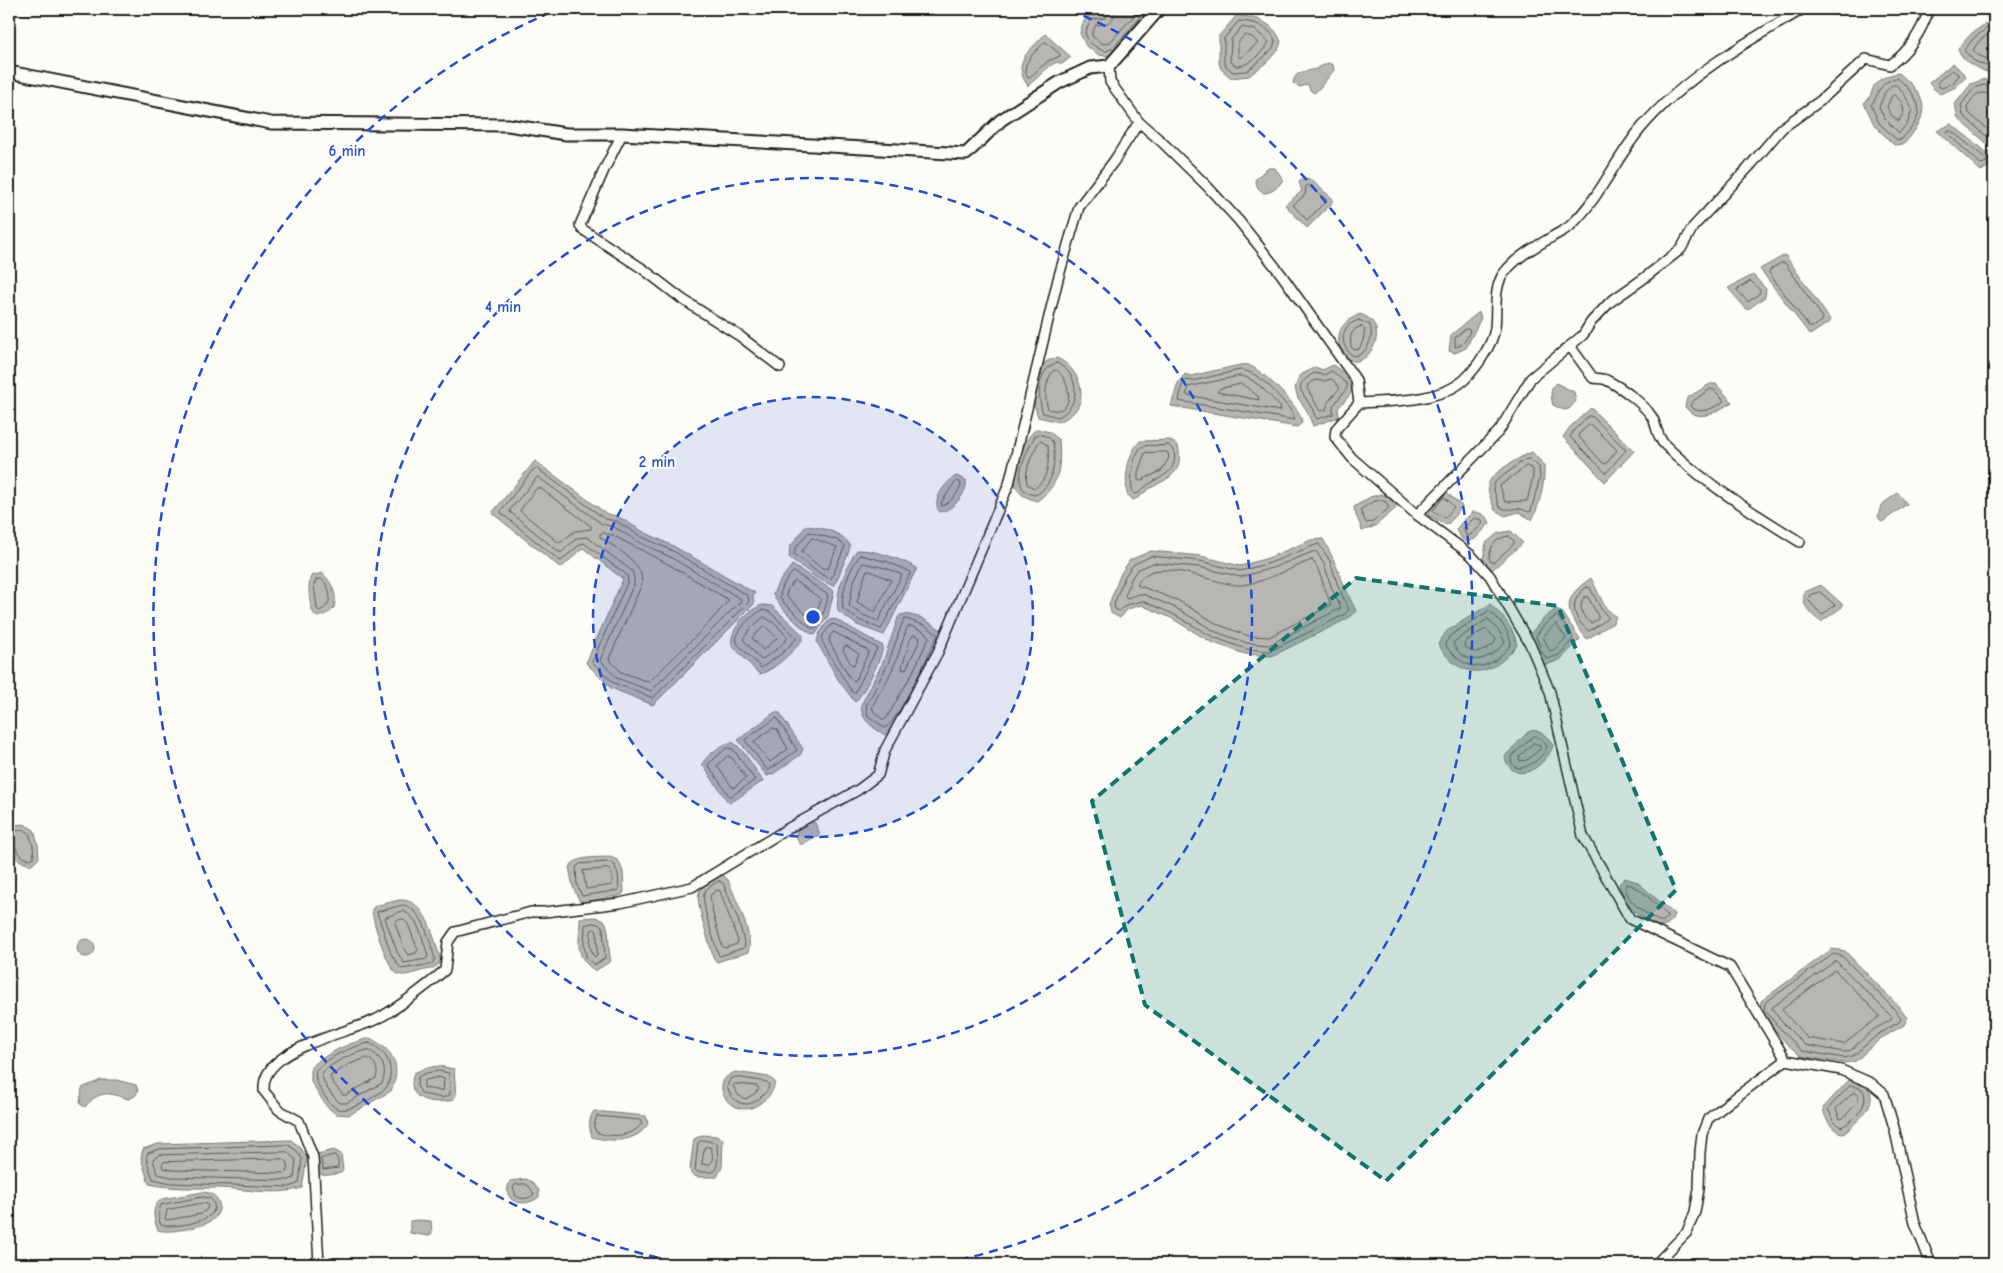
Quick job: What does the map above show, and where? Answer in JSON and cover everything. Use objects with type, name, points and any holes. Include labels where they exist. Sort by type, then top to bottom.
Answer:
[{"type":"street","points":[[9,72],[271,123],[508,125],[566,134],[622,134],[966,154],[1001,120],[1060,82],[1090,68],[1109,66],[1158,9]]},
{"type":"street","points":[[1786,1060],[1730,967],[1630,919],[1583,836],[1550,692],[1530,644],[1490,576],[1471,555],[1417,515],[1352,458],[1335,437],[1336,429],[1359,404],[1408,401],[1440,393],[1464,380],[1488,350],[1495,330],[1495,303],[1502,275],[1514,262],[1570,226],[1587,208],[1641,128],[1672,97],[1715,64],[1803,9]]},
{"type":"street","points":[[1417,515],[1500,432],[1531,378],[1583,335],[1591,322],[1610,302],[1681,249],[1692,228],[1749,167],[1782,128],[1820,101],[1866,59],[1890,65],[1901,57],[1924,25],[1929,9]]},
{"type":"street","points":[[1109,66],[1110,82],[1139,122],[1163,142],[1206,185],[1239,221],[1281,274],[1356,380],[1359,404]]},
{"type":"street","points":[[319,1264],[313,1157],[299,1121],[279,1110],[264,1091],[265,1078],[274,1065],[288,1053],[376,1019],[396,1008],[432,982],[445,970],[448,942],[455,932],[531,912],[545,912],[620,902],[692,887],[788,829],[858,790],[878,775],[885,750],[938,652],[1010,484],[1046,327],[1080,207],[1139,122]]},
{"type":"street","points":[[622,134],[580,224],[582,229],[682,299],[741,337],[780,367]]},
{"type":"street","points":[[1570,346],[1593,378],[1606,380],[1628,393],[1648,412],[1663,442],[1720,492],[1800,542]]},
{"type":"street","points":[[1656,1264],[1687,1232],[1695,1212],[1699,1189],[1702,1134],[1708,1119],[1786,1060],[1841,1070],[1871,1083],[1884,1094],[1897,1140],[1915,1223],[1930,1264]]},
{"type":"highlighted area","points":[[1356,578],[1558,606],[1676,890],[1386,1181],[1145,1005],[1092,801]]},
{"type":"water","points":[[1106,9],[1147,9],[1143,22],[1115,53],[1107,56],[1099,55],[1086,46],[1080,33],[1088,15],[1103,14]]},
{"type":"water","points":[[1237,15],[1257,19],[1269,25],[1278,35],[1281,42],[1278,50],[1267,62],[1249,76],[1231,78],[1221,69],[1219,63],[1219,36]]},
{"type":"water","points":[[1994,18],[1994,74],[1983,71],[1967,62],[1958,48],[1972,33]]},
{"type":"water","points":[[1045,34],[1071,57],[1062,64],[1057,62],[1051,65],[1028,86],[1023,78],[1022,64],[1028,52]]},
{"type":"water","points":[[1328,63],[1333,65],[1334,70],[1314,93],[1310,90],[1308,84],[1300,87],[1293,83],[1299,74]]},
{"type":"water","points":[[1953,63],[1966,76],[1956,87],[1940,94],[1929,83]]},
{"type":"water","points":[[1899,73],[1917,91],[1923,107],[1919,124],[1913,133],[1904,144],[1894,145],[1875,126],[1864,103],[1879,81],[1889,75]]},
{"type":"water","points":[[1984,79],[1994,84],[1994,150],[1958,118],[1955,104],[1971,84]]},
{"type":"water","points":[[1951,124],[1994,158],[1994,164],[1981,171],[1937,131]]},
{"type":"water","points":[[1267,168],[1275,168],[1283,179],[1275,189],[1264,193],[1258,188],[1255,180]]},
{"type":"water","points":[[1303,179],[1311,180],[1333,199],[1331,204],[1307,228],[1285,205],[1302,191],[1299,182]]},
{"type":"water","points":[[1785,255],[1831,321],[1810,335],[1760,269]]},
{"type":"water","points":[[1753,275],[1766,289],[1765,297],[1747,310],[1728,288]]},
{"type":"water","points":[[1479,312],[1481,318],[1466,348],[1455,353],[1449,351],[1451,335]]},
{"type":"water","points":[[1360,314],[1371,320],[1376,328],[1376,337],[1374,347],[1368,355],[1361,360],[1353,361],[1343,354],[1339,337],[1341,328]]},
{"type":"water","points":[[1057,358],[1073,371],[1081,390],[1081,397],[1076,410],[1059,422],[1038,417],[1033,400],[1041,366],[1047,361]]},
{"type":"water","points":[[1240,365],[1254,368],[1271,381],[1296,409],[1302,423],[1297,427],[1171,406],[1178,383],[1185,374],[1191,376]]},
{"type":"water","points":[[1332,365],[1349,380],[1352,388],[1351,392],[1338,408],[1339,417],[1313,426],[1306,409],[1298,398],[1295,388],[1299,376],[1315,367],[1323,370]]},
{"type":"water","points":[[1556,383],[1574,392],[1576,401],[1569,409],[1564,410],[1553,405],[1551,390]]},
{"type":"water","points":[[1710,384],[1716,384],[1732,402],[1708,415],[1696,415],[1690,412],[1685,407],[1687,398]]},
{"type":"water","points":[[1591,408],[1634,451],[1605,482],[1563,437],[1570,427]]},
{"type":"water","points":[[1037,429],[1050,432],[1059,440],[1060,459],[1055,482],[1045,495],[1037,501],[1021,494],[1015,483],[1015,475],[1023,447]]},
{"type":"water","points":[[1170,440],[1178,446],[1179,463],[1177,469],[1169,478],[1133,500],[1127,494],[1126,480],[1132,453],[1140,441]]},
{"type":"water","points":[[1532,452],[1544,465],[1543,486],[1535,514],[1532,520],[1519,512],[1505,516],[1495,510],[1489,492],[1489,481],[1506,466]]},
{"type":"water","points":[[535,461],[607,514],[617,516],[755,593],[753,596],[754,604],[653,705],[611,688],[586,663],[623,579],[583,548],[561,568],[492,513]]},
{"type":"water","points":[[956,476],[966,480],[965,490],[959,500],[950,508],[940,512],[937,508],[937,503],[940,492]]},
{"type":"water","points":[[1446,492],[1462,506],[1449,523],[1444,524],[1428,515],[1427,509],[1440,493]]},
{"type":"water","points":[[1898,493],[1907,504],[1882,522],[1878,517],[1881,505]]},
{"type":"water","points":[[1381,494],[1388,497],[1396,505],[1395,509],[1375,526],[1362,531],[1354,507],[1370,497]]},
{"type":"water","points":[[1473,512],[1483,515],[1490,523],[1475,539],[1467,542],[1462,539],[1456,530]]},
{"type":"water","points":[[806,526],[824,529],[837,534],[850,545],[833,586],[815,577],[789,557],[790,547]]},
{"type":"water","points":[[1511,531],[1523,543],[1492,570],[1483,560],[1486,543],[1498,533]]},
{"type":"water","points":[[1323,539],[1356,611],[1347,619],[1272,656],[1245,654],[1211,642],[1171,618],[1141,605],[1128,609],[1120,618],[1111,613],[1109,604],[1121,573],[1130,560],[1151,551],[1201,556],[1240,566],[1268,558],[1311,540]]},
{"type":"water","points":[[857,550],[871,551],[888,556],[917,568],[884,635],[857,625],[838,611],[838,595],[842,579]]},
{"type":"water","points":[[792,565],[834,591],[828,616],[815,635],[791,618],[773,594],[777,585]]},
{"type":"water","points":[[322,573],[333,588],[335,602],[331,611],[317,617],[312,610],[309,586],[311,576]]},
{"type":"water","points":[[1591,578],[1605,607],[1616,617],[1613,623],[1587,639],[1574,621],[1569,607],[1574,593]]},
{"type":"water","points":[[1821,585],[1842,604],[1842,607],[1821,622],[1807,609],[1804,596],[1805,592]]},
{"type":"water","points":[[1490,604],[1507,622],[1517,645],[1497,664],[1487,669],[1467,670],[1457,665],[1438,644],[1447,631]]},
{"type":"water","points":[[763,605],[772,606],[802,634],[803,638],[783,660],[770,670],[759,674],[732,645],[732,639],[741,620],[752,610]]},
{"type":"water","points":[[1556,609],[1563,613],[1580,639],[1561,659],[1547,665],[1542,663],[1530,634],[1542,620]]},
{"type":"water","points":[[906,614],[922,618],[943,631],[944,635],[890,732],[885,735],[865,719],[861,705],[883,662],[898,618],[900,615]]},
{"type":"water","points":[[835,619],[883,646],[872,676],[855,702],[839,681],[817,642],[819,634],[829,620]]},
{"type":"water","points":[[775,712],[780,713],[803,749],[800,755],[773,774],[767,776],[738,740]]},
{"type":"water","points":[[1534,730],[1550,740],[1553,746],[1544,761],[1530,771],[1516,772],[1510,767],[1505,758],[1528,732]]},
{"type":"water","points":[[732,742],[744,753],[763,781],[735,800],[728,802],[702,764],[715,750]]},
{"type":"water","points":[[811,821],[815,823],[820,834],[800,844],[796,836],[798,830]]},
{"type":"water","points":[[24,824],[34,830],[38,845],[39,858],[32,865],[20,861],[16,857],[10,843],[9,830],[13,825]]},
{"type":"water","points":[[611,857],[619,861],[623,872],[624,892],[622,895],[584,902],[579,900],[573,887],[569,867],[583,859]]},
{"type":"water","points":[[719,874],[728,880],[739,906],[749,937],[749,945],[748,952],[717,962],[713,957],[698,898],[699,892],[703,887]]},
{"type":"water","points":[[1625,878],[1637,882],[1674,914],[1671,921],[1664,927],[1656,925],[1635,912],[1625,899],[1619,884]]},
{"type":"water","points":[[399,900],[409,901],[416,906],[428,922],[441,961],[435,967],[412,974],[398,974],[394,971],[385,955],[372,909],[375,906]]},
{"type":"water","points":[[595,917],[605,921],[607,926],[611,961],[595,971],[583,959],[579,942],[580,918]]},
{"type":"water","points":[[82,939],[90,939],[95,944],[93,955],[82,957],[77,952],[77,944]]},
{"type":"water","points":[[1832,949],[1845,951],[1899,1007],[1907,1018],[1904,1025],[1880,1039],[1856,1061],[1845,1063],[1801,1056],[1786,1043],[1760,1011],[1761,1001]]},
{"type":"water","points":[[370,1038],[385,1048],[394,1060],[396,1074],[391,1091],[349,1115],[336,1114],[327,1107],[311,1082],[311,1067],[339,1049]]},
{"type":"water","points":[[439,1066],[454,1069],[456,1095],[453,1100],[437,1102],[422,1099],[413,1090],[414,1073],[425,1068]]},
{"type":"water","points":[[736,1072],[769,1077],[775,1082],[771,1093],[752,1108],[742,1109],[733,1106],[726,1100],[722,1092],[722,1084],[726,1077]]},
{"type":"water","points":[[101,1080],[117,1080],[136,1085],[138,1091],[135,1096],[128,1099],[105,1094],[90,1101],[85,1107],[80,1104],[82,1088]]},
{"type":"water","points":[[1849,1080],[1865,1085],[1871,1093],[1871,1099],[1861,1118],[1846,1132],[1842,1133],[1829,1124],[1823,1108]]},
{"type":"water","points":[[594,1111],[646,1116],[648,1124],[637,1135],[623,1140],[592,1137],[590,1124]]},
{"type":"water","points":[[702,1135],[717,1136],[723,1139],[722,1167],[717,1177],[697,1177],[691,1174],[690,1168],[694,1139]]},
{"type":"water","points":[[291,1140],[300,1147],[307,1158],[302,1188],[282,1192],[149,1184],[141,1158],[143,1149],[158,1144]]},
{"type":"water","points":[[334,1150],[341,1154],[343,1170],[341,1173],[322,1175],[319,1173],[315,1157],[317,1154]]},
{"type":"water","points":[[526,1179],[532,1182],[539,1190],[539,1197],[527,1203],[515,1201],[508,1194],[510,1181]]},
{"type":"water","points":[[203,1192],[214,1196],[219,1203],[218,1212],[211,1221],[200,1226],[185,1229],[158,1230],[154,1213],[158,1202],[162,1199]]},
{"type":"water","points":[[410,1221],[431,1221],[432,1233],[428,1236],[410,1233]]}]
